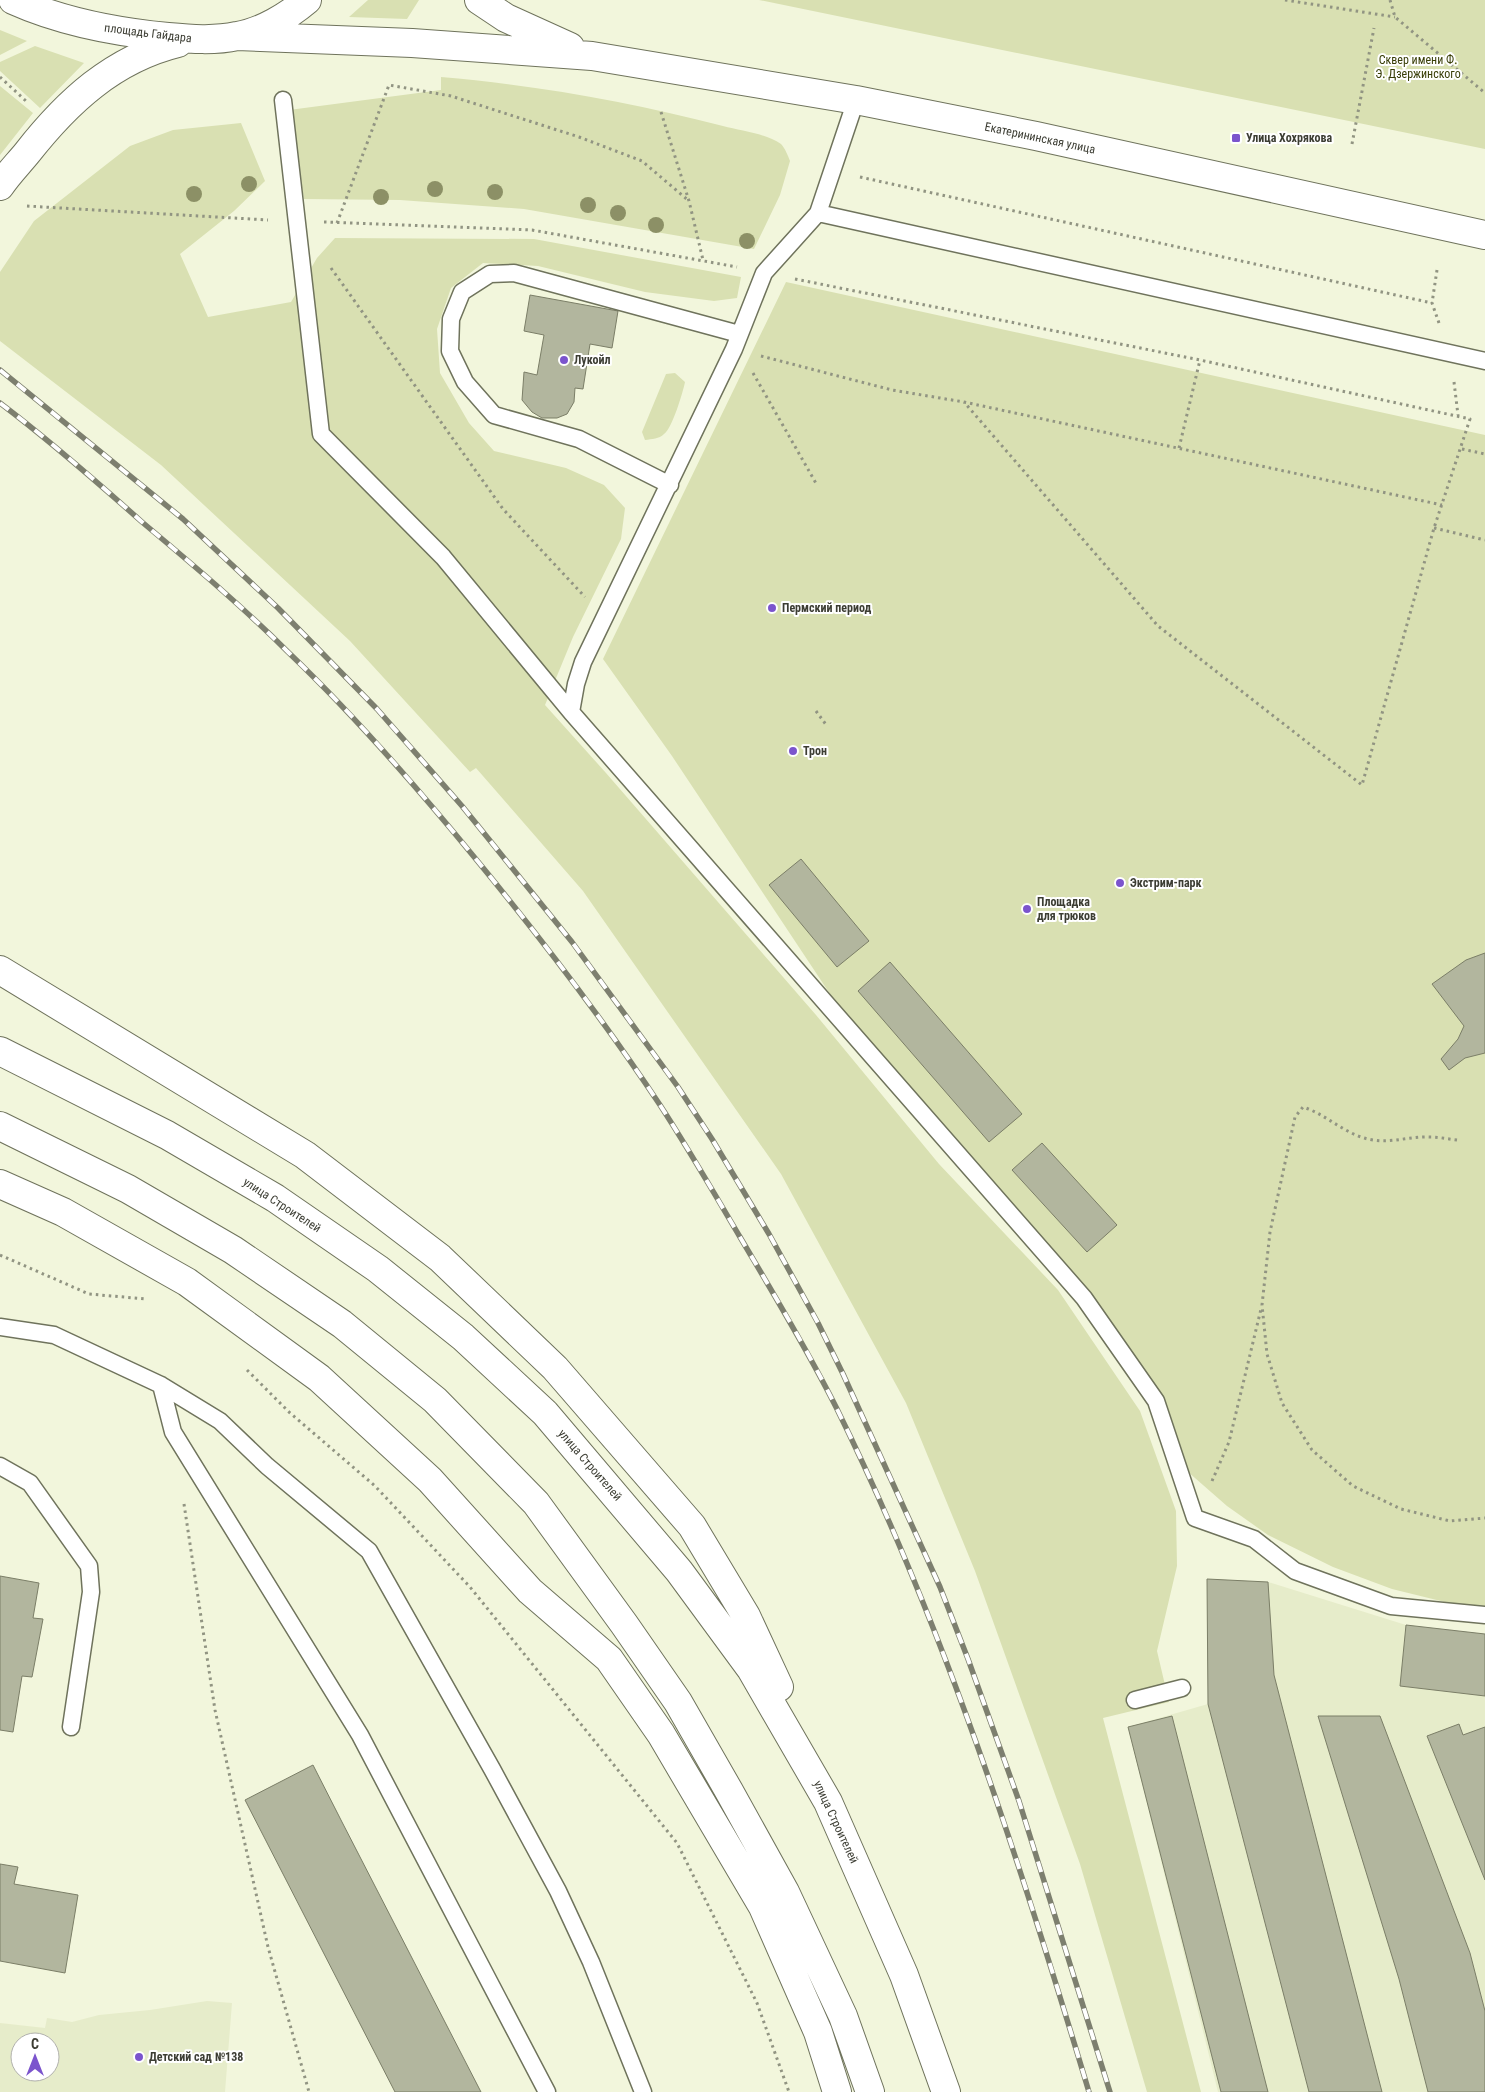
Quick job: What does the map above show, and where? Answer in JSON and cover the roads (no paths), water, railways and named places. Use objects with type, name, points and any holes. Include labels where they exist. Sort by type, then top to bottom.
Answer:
[{"type":"main road","name":"площадь Гайдара","points":[[13,0],[38,12],[90,26],[143,35],[192,39],[237,36],[266,26],[296,9],[307,0]]},
{"type":"main road","points":[[479,0],[488,7],[538,34],[592,56]]},
{"type":"main road","points":[[237,36],[412,43],[592,56]]},
{"type":"main road","points":[[0,186],[48,126],[69,105],[115,68],[160,47],[192,39]]},
{"type":"main road","name":"Екатерининская улица","points":[[592,56],[856,100],[1036,136],[1485,235]]},
{"type":"main road","points":[[0,970],[305,1155],[440,1258],[555,1368],[692,1526],[746,1616],[829,1787],[904,1975]]},
{"type":"main road","name":"улица Строителей","points":[[0,1051],[63,1081],[167,1135],[283,1204],[378,1269],[455,1331],[545,1413],[680,1571],[751,1669],[828,1802],[904,1975],[946,2092]]},
{"type":"main road","points":[[0,1126],[128,1188],[217,1241],[342,1324],[435,1400],[536,1503],[678,1702],[729,1791],[785,1892],[843,2016],[870,2092]]},
{"type":"main road","points":[[0,1184],[63,1212],[187,1282],[319,1378],[430,1480],[530,1591],[608,1659],[661,1734],[763,1907],[818,2032],[837,2092]]},
{"type":"lane","points":[[283,100],[321,434],[444,557],[571,712],[1084,1298],[1156,1401],[1195,1518],[1254,1539],[1295,1571],[1390,1606],[1485,1615]]},
{"type":"lane","points":[[571,712],[576,684],[583,662],[670,485],[737,342],[764,273],[818,213],[856,100]]},
{"type":"lane","points":[[818,213],[1485,361]]},
{"type":"lane","points":[[670,485],[579,439],[494,416],[465,382],[450,350],[451,319],[462,292],[490,274],[514,273],[737,342]]},
{"type":"lane","points":[[0,1327],[54,1335],[161,1385],[220,1421],[267,1466],[368,1551],[492,1769],[558,1891],[591,1962],[643,2092]]},
{"type":"lane","points":[[161,1385],[173,1432],[360,1736],[547,2092]]},
{"type":"lane","points":[[0,1466],[30,1483],[89,1566],[91,1592],[71,1727]]},
{"type":"lane","points":[[1135,1700],[1182,1688]]},
{"type":"railway","points":[[0,370],[183,519],[278,608],[377,709],[462,806],[572,942],[678,1087],[712,1139],[769,1234],[818,1323],[940,1587],[1019,1801],[1110,2092]]},
{"type":"railway","points":[[0,403],[72,461],[235,602],[313,676],[361,726],[430,804],[523,918],[594,1010],[660,1105],[802,1342],[836,1407],[875,1490],[911,1574],[977,1744],[1035,1917],[1089,2092]]},
{"type":"place","name":"Улица Хохрякова","points":[[1236,138]]},
{"type":"place","name":"Лукойл","points":[[564,360]]},
{"type":"place","name":"Пермский период","points":[[772,608]]},
{"type":"place","name":"Трон","points":[[793,751]]},
{"type":"place","name":"Экстрим-парк","points":[[1120,883]]},
{"type":"place","name":"Площадка для трюков","points":[[1027,909]]},
{"type":"place","name":"Детский сад №138","points":[[139,2057]]},
{"type":"park label","name":"Сквер имени Ф. Э. Дзержинского","points":[[1418,67]]}]
